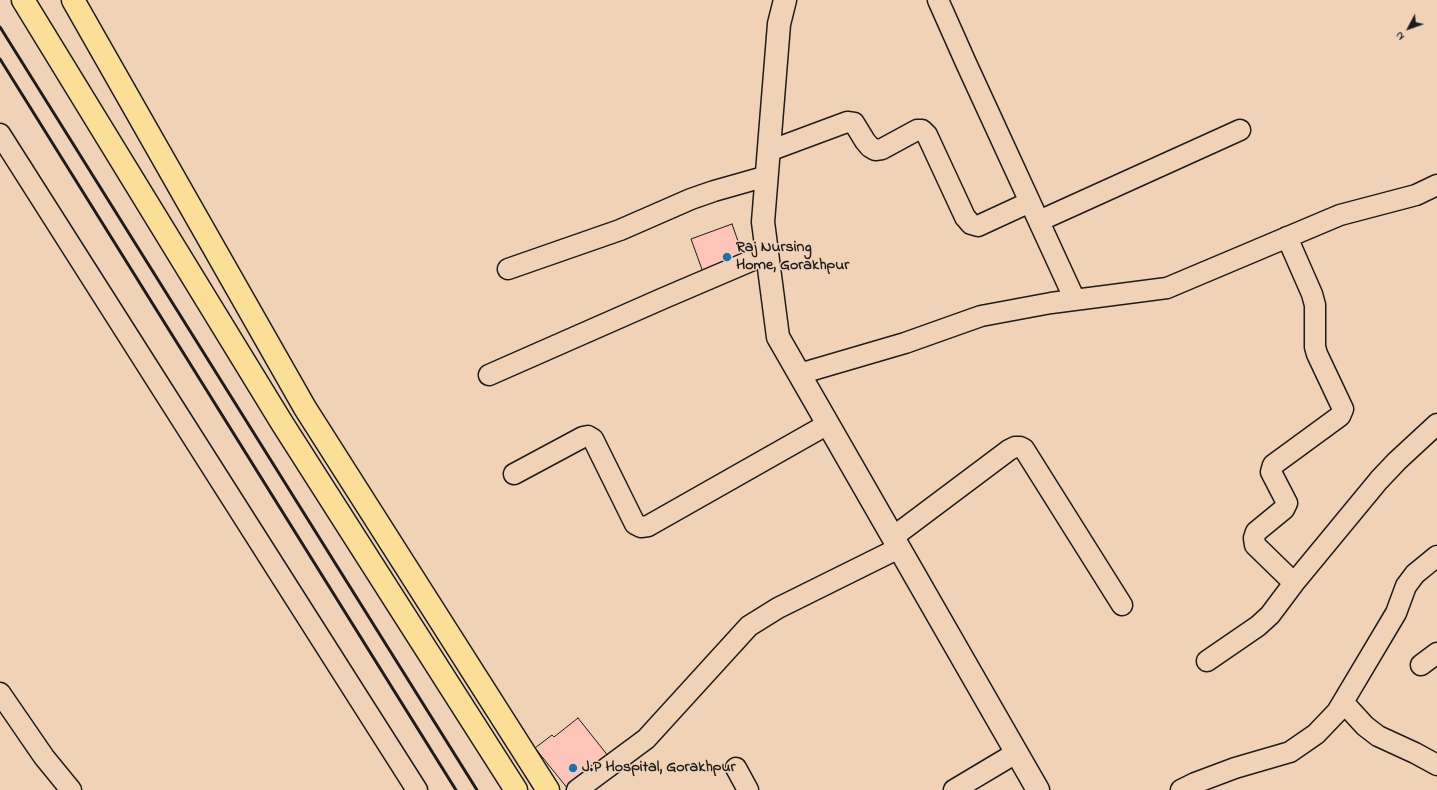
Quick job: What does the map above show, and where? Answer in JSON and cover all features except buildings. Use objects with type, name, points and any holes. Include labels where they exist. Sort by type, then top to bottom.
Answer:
[{"type":"main road","points":[[23,0],[278,416],[516,790]]},
{"type":"main road","points":[[73,0],[305,408],[548,790]]},
{"type":"street","points":[[785,0],[779,24],[763,222],[778,337],[1038,790]]},
{"type":"street","points":[[938,0],[1075,300]]},
{"type":"street","points":[[769,151],[847,122],[854,123],[865,141],[875,150],[882,149],[917,130],[922,130],[927,135],[965,217],[971,224],[978,226],[1030,202]]},
{"type":"street","points":[[1039,221],[1240,130]]},
{"type":"street","points":[[0,134],[417,790]]},
{"type":"street","points":[[508,269],[620,230],[696,197],[767,176]]},
{"type":"street","points":[[799,374],[905,343],[981,316],[1075,300],[1167,288],[1340,215],[1416,195],[1437,185]]},
{"type":"street","points":[[1287,237],[1316,305],[1315,347],[1317,354],[1343,409],[1340,416],[1273,465],[1271,472],[1287,503],[1284,509],[1256,532],[1254,538],[1255,545],[1294,583]]},
{"type":"street","points":[[488,375],[767,254]]},
{"type":"street","points":[[514,474],[583,436],[588,436],[593,439],[635,524],[641,527],[648,526],[828,424]]},
{"type":"street","points":[[1207,662],[1258,626],[1270,615],[1294,583],[1397,461],[1437,424]]},
{"type":"street","points":[[578,790],[646,738],[749,626],[778,608],[896,543],[1009,450],[1015,447],[1020,447],[1024,450],[1122,605]]},
{"type":"street","points":[[1181,790],[1195,783],[1235,768],[1290,752],[1316,734],[1337,712],[1396,613],[1406,586],[1415,574],[1437,556]]},
{"type":"street","points":[[1421,665],[1437,653]]},
{"type":"street","points":[[0,693],[44,757],[71,790]]},
{"type":"street","points":[[1343,702],[1365,726],[1378,736],[1437,765]]},
{"type":"street","points":[[954,790],[1016,753]]},
{"type":"street","points":[[736,768],[748,790]]},
{"type":"railway","points":[[0,27],[477,790]]},
{"type":"railway","points":[[0,59],[456,790]]},
{"type":"place","name":"Raj Nursing Home, Gorakhpur","points":[[727,257]]},
{"type":"place","name":"J.P Hospital, Gorakhpur","points":[[573,768]]}]
